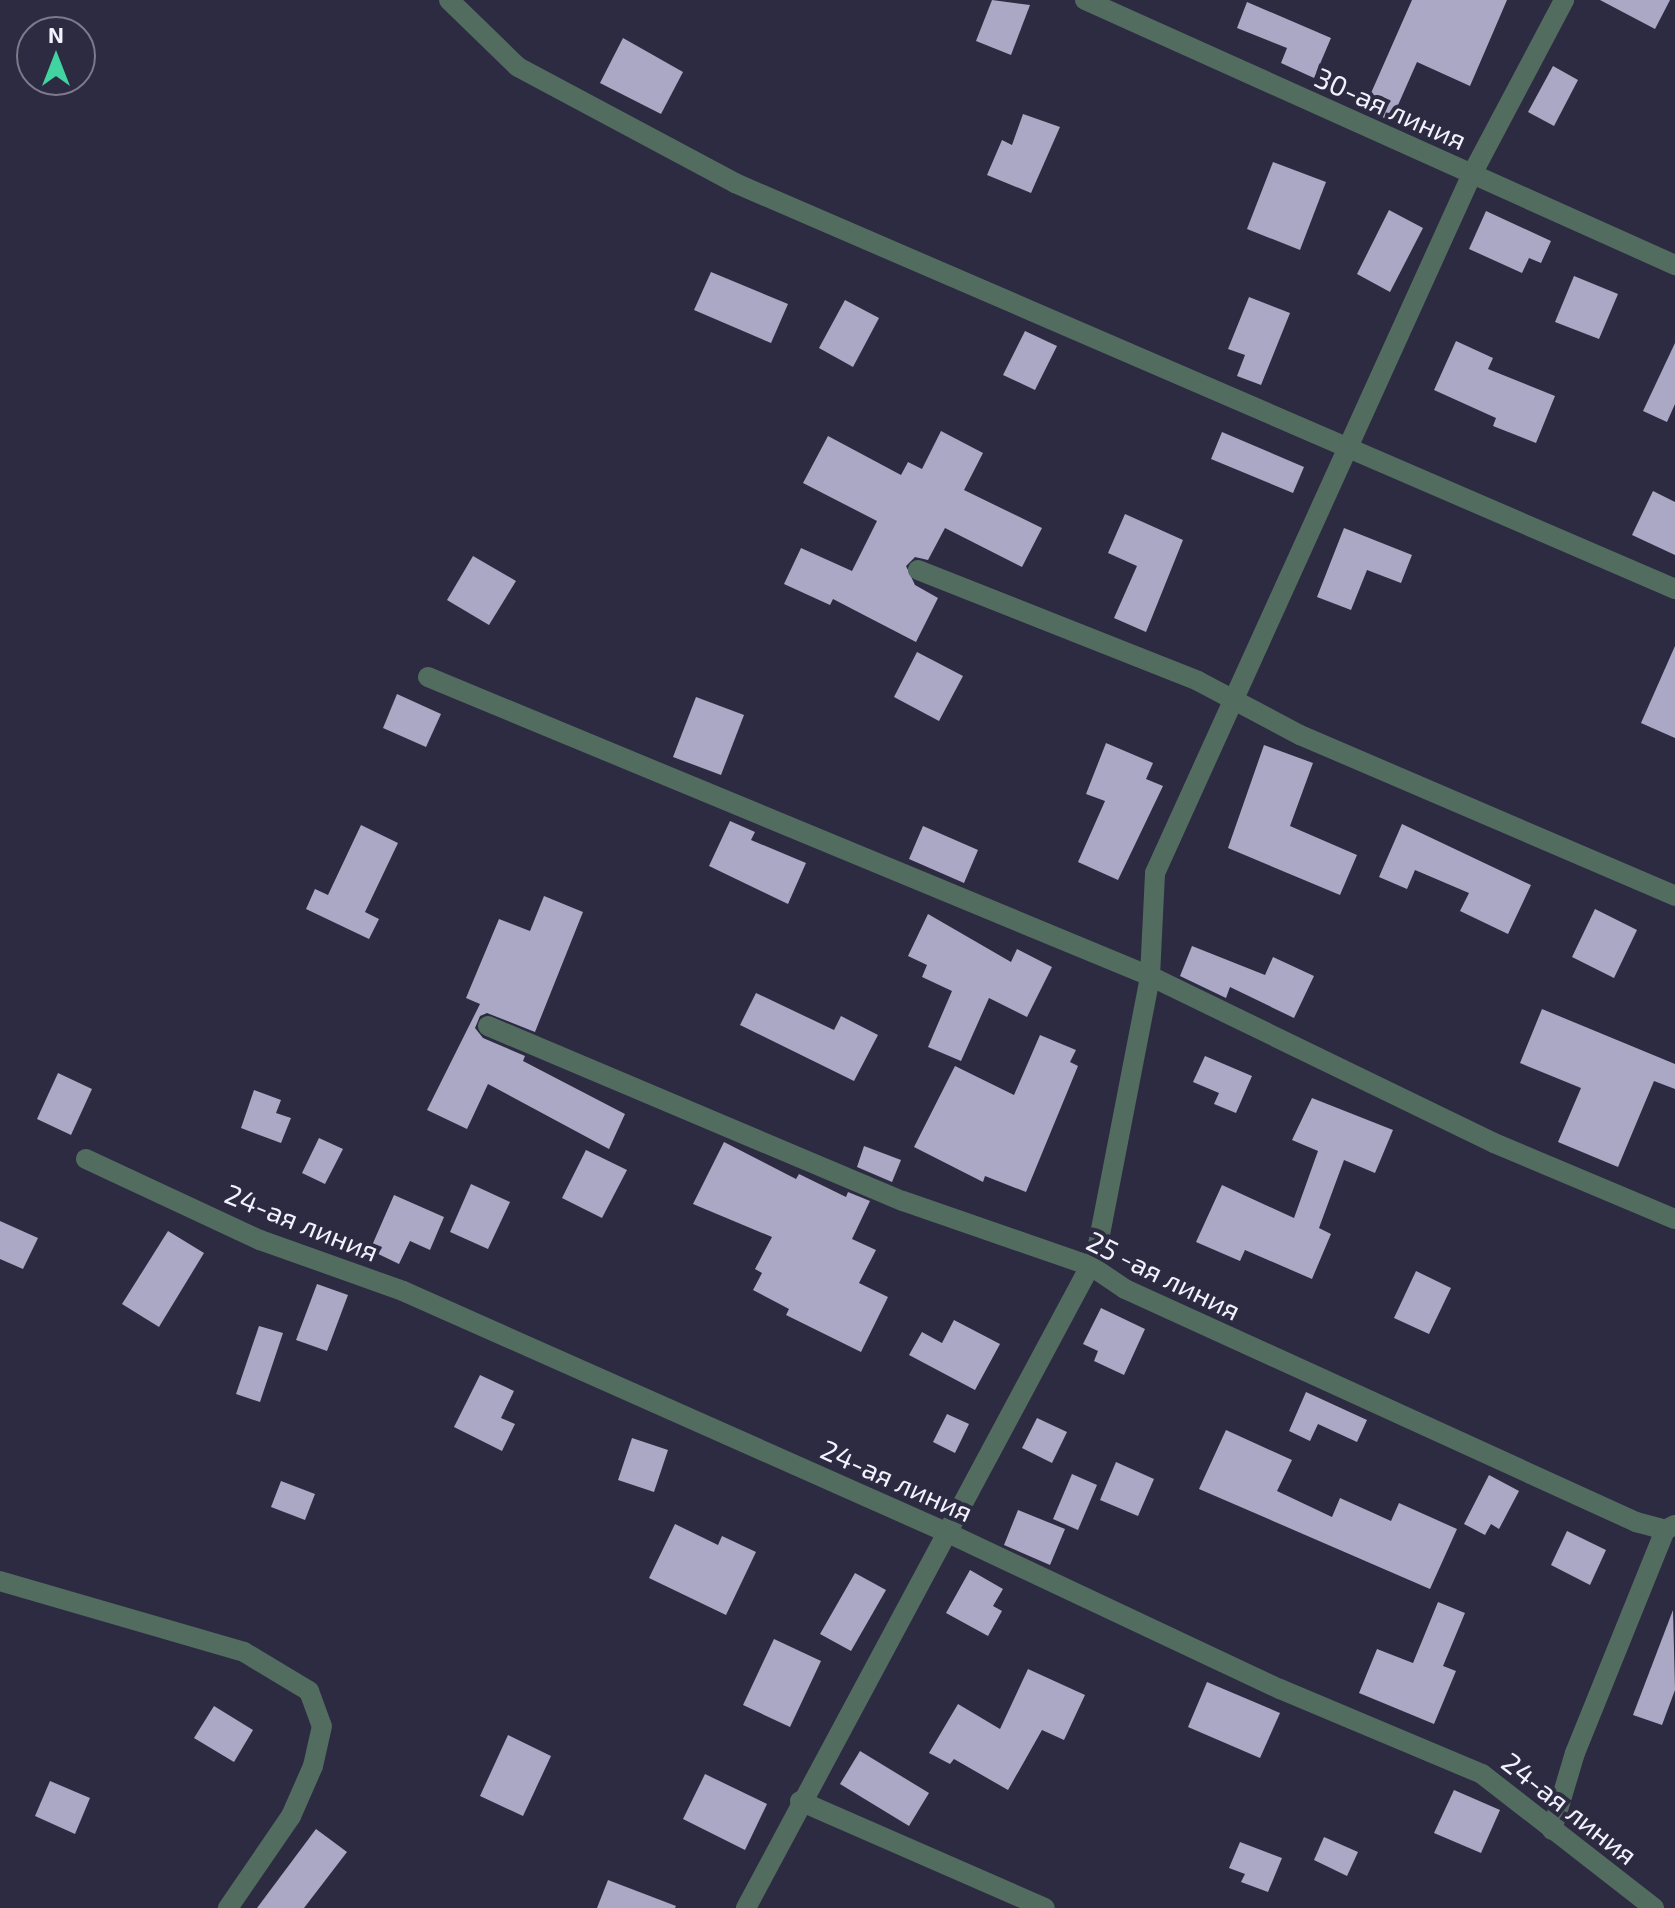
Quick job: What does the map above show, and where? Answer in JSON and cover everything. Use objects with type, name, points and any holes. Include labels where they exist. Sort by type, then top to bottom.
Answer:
[{"type":"street","points":[[449,0],[518,67],[735,183],[1675,589]]},
{"type":"street","name":"30-ая линия","points":[[1085,0],[1675,265]]},
{"type":"street","points":[[746,1908],[800,1801],[1091,1266],[1111,1189],[1150,976],[1155,873],[1235,704],[1345,449],[1471,176],[1564,0]]},
{"type":"street","points":[[918,570],[1198,681],[1235,704],[1675,896]]},
{"type":"street","points":[[428,677],[1150,976],[1494,1143],[1675,1219]]},
{"type":"street","name":"25 -ая линия","points":[[488,1026],[903,1201],[1091,1266],[1125,1289],[1227,1337],[1402,1412],[1530,1476],[1670,1528]]},
{"type":"street","name":"24-ая линия","points":[[86,1159],[260,1240],[403,1291],[948,1533],[1280,1689],[1482,1774],[1654,1908]]},
{"type":"street","points":[[1552,1830],[1575,1753],[1670,1528]]},
{"type":"street","points":[[0,1581],[244,1652],[309,1691],[322,1726],[313,1766],[291,1816],[228,1908]]},
{"type":"street","points":[[800,1801],[1045,1908]]},
{"type":"building","points":[[992,0],[1030,5],[1011,55],[976,41]]},
{"type":"building","points":[[1412,0],[1507,0],[1470,86],[1417,62],[1391,121],[1364,109]]},
{"type":"building","points":[[1600,0],[1670,0],[1655,29]]},
{"type":"building","points":[[1247,2],[1331,38],[1314,78],[1281,63],[1287,48],[1237,28]]},
{"type":"building","points":[[623,38],[683,72],[661,114],[600,83]]},
{"type":"building","points":[[1553,66],[1578,80],[1554,126],[1528,112]]},
{"type":"building","points":[[1023,114],[1060,127],[1031,193],[987,175],[1002,140],[1012,145]]},
{"type":"building","points":[[1273,162],[1326,182],[1300,250],[1247,229]]},
{"type":"building","points":[[1389,210],[1423,228],[1390,292],[1357,274]]},
{"type":"building","points":[[1486,211],[1551,241],[1541,263],[1529,258],[1522,273],[1469,249]]},
{"type":"building","points":[[711,272],[788,304],[771,343],[694,310]]},
{"type":"building","points":[[1574,276],[1618,294],[1599,339],[1555,322]]},
{"type":"building","points":[[1249,297],[1290,313],[1261,385],[1237,376],[1245,355],[1228,349]]},
{"type":"building","points":[[845,300],[879,318],[853,367],[819,348]]},
{"type":"building","points":[[1025,331],[1057,346],[1035,390],[1003,375]]},
{"type":"building","points":[[1456,341],[1493,358],[1488,369],[1555,396],[1536,443],[1493,426],[1496,418],[1434,390]]},
{"type":"building","points":[[1675,343],[1675,404],[1667,422],[1643,411]]},
{"type":"building","points":[[941,431],[983,453],[964,490],[1042,528],[1022,567],[945,528],[928,560],[915,557],[906,566],[915,585],[938,598],[916,642],[833,599],[830,605],[784,584],[801,548],[852,571],[877,521],[803,483],[828,436],[901,475],[908,462],[922,469]]},
{"type":"building","points":[[1222,432],[1304,467],[1293,493],[1211,459]]},
{"type":"building","points":[[1653,491],[1675,502],[1675,555],[1632,535]]},
{"type":"building","points":[[1125,514],[1183,540],[1146,632],[1114,618],[1137,566],[1108,553]]},
{"type":"building","points":[[1344,528],[1412,555],[1401,583],[1367,570],[1351,610],[1317,597]]},
{"type":"building","points":[[473,556],[516,581],[489,625],[447,600]]},
{"type":"building","points":[[1675,646],[1675,738],[1641,723]]},
{"type":"building","points":[[917,652],[963,676],[939,721],[894,697]]},
{"type":"building","points":[[397,694],[441,714],[426,747],[383,728]]},
{"type":"building","points":[[696,697],[744,715],[721,775],[673,757]]},
{"type":"building","points":[[1106,743],[1153,763],[1146,779],[1163,786],[1118,880],[1078,862],[1105,801],[1086,794]]},
{"type":"building","points":[[1264,745],[1313,763],[1290,826],[1357,855],[1340,895],[1228,848]]},
{"type":"building","points":[[730,821],[755,832],[751,840],[806,863],[788,904],[709,866]]},
{"type":"building","points":[[1402,824],[1531,885],[1508,934],[1460,911],[1469,893],[1415,870],[1407,889],[1379,877]]},
{"type":"building","points":[[361,825],[398,843],[365,912],[379,919],[369,939],[306,909],[315,889],[328,895]]},
{"type":"building","points":[[923,826],[978,850],[964,883],[909,859]]},
{"type":"building","points":[[544,896],[583,912],[535,1032],[487,1013],[480,1016],[475,1028],[483,1038],[525,1056],[523,1061],[625,1114],[609,1149],[488,1084],[467,1129],[427,1110],[480,1004],[466,998],[499,919],[530,931]]},
{"type":"building","points":[[1595,909],[1637,930],[1614,978],[1572,957]]},
{"type":"building","points":[[928,914],[1011,962],[1017,949],[1052,967],[1027,1017],[989,998],[961,1061],[928,1047],[952,991],[922,977],[927,965],[908,956]]},
{"type":"building","points":[[1192,946],[1265,975],[1273,957],[1314,976],[1294,1018],[1230,987],[1226,998],[1180,976]]},
{"type":"building","points":[[756,993],[834,1030],[841,1016],[878,1035],[854,1081],[740,1025]]},
{"type":"building","points":[[1542,1009],[1675,1064],[1675,1089],[1654,1081],[1618,1167],[1558,1142],[1581,1088],[1520,1063]]},
{"type":"building","points":[[1040,1035],[1076,1050],[1070,1062],[1078,1066],[1026,1192],[985,1176],[983,1182],[914,1147],[955,1066],[1014,1095]]},
{"type":"building","points":[[1205,1056],[1252,1076],[1236,1113],[1214,1104],[1219,1093],[1193,1082]]},
{"type":"building","points":[[58,1073],[92,1089],[71,1135],[37,1119]]},
{"type":"building","points":[[254,1090],[281,1100],[276,1113],[291,1118],[281,1143],[241,1128]]},
{"type":"building","points":[[1312,1098],[1393,1130],[1375,1173],[1344,1160],[1319,1228],[1331,1234],[1312,1279],[1245,1250],[1240,1261],[1196,1242],[1222,1185],[1294,1218],[1318,1151],[1292,1140]]},
{"type":"building","points":[[319,1138],[343,1149],[325,1184],[302,1173]]},
{"type":"building","points":[[724,1142],[796,1179],[799,1174],[846,1197],[848,1192],[870,1201],[852,1239],[876,1250],[859,1283],[888,1297],[861,1352],[786,1315],[789,1309],[753,1290],[762,1273],[755,1269],[772,1237],[693,1204]]},
{"type":"building","points":[[864,1146],[901,1160],[892,1182],[857,1167]]},
{"type":"building","points":[[586,1150],[627,1170],[602,1218],[562,1198]]},
{"type":"building","points":[[471,1184],[510,1202],[488,1249],[450,1232]]},
{"type":"building","points":[[394,1195],[444,1217],[430,1250],[410,1241],[399,1264],[370,1250]]},
{"type":"building","points":[[0,1221],[38,1238],[23,1269],[0,1259]]},
{"type":"building","points":[[168,1231],[204,1253],[159,1327],[122,1304]]},
{"type":"building","points":[[1416,1271],[1451,1288],[1429,1334],[1394,1318]]},
{"type":"building","points":[[317,1284],[348,1295],[327,1351],[296,1340]]},
{"type":"building","points":[[1101,1308],[1145,1329],[1124,1375],[1094,1361],[1098,1351],[1083,1344]]},
{"type":"building","points":[[954,1320],[1000,1344],[975,1390],[909,1355],[922,1332],[942,1343]]},
{"type":"building","points":[[259,1326],[283,1333],[260,1402],[236,1394]]},
{"type":"building","points":[[480,1375],[514,1391],[501,1418],[515,1424],[502,1451],[454,1427]]},
{"type":"building","points":[[1306,1392],[1367,1420],[1357,1442],[1318,1424],[1310,1441],[1289,1431]]},
{"type":"building","points":[[947,1414],[969,1424],[955,1453],[933,1442]]},
{"type":"building","points":[[1037,1418],[1067,1432],[1052,1463],[1022,1448]]},
{"type":"building","points":[[1226,1430],[1292,1460],[1277,1491],[1332,1517],[1340,1498],[1391,1521],[1399,1503],[1457,1529],[1430,1589],[1199,1489]]},
{"type":"building","points":[[632,1438],[668,1450],[654,1492],[618,1480]]},
{"type":"building","points":[[1116,1462],[1154,1479],[1138,1516],[1100,1500]]},
{"type":"building","points":[[1072,1474],[1097,1485],[1078,1530],[1053,1519]]},
{"type":"building","points":[[1489,1475],[1519,1491],[1499,1529],[1491,1524],[1485,1535],[1464,1524]]},
{"type":"building","points":[[281,1481],[315,1494],[305,1520],[271,1507]]},
{"type":"building","points":[[1018,1510],[1065,1529],[1050,1565],[1004,1545]]},
{"type":"building","points":[[675,1524],[718,1545],[722,1536],[756,1552],[726,1615],[649,1578]]},
{"type":"building","points":[[1567,1531],[1606,1550],[1590,1585],[1551,1565]]},
{"type":"building","points":[[970,1570],[1003,1589],[993,1606],[1002,1611],[988,1636],[946,1613]]},
{"type":"building","points":[[855,1573],[886,1590],[851,1651],[820,1634]]},
{"type":"building","points":[[1438,1602],[1465,1613],[1443,1666],[1456,1671],[1434,1724],[1359,1693],[1377,1649],[1413,1663]]},
{"type":"building","points":[[1673,1610],[1675,1690],[1662,1725],[1633,1715]]},
{"type":"building","points":[[774,1639],[821,1661],[790,1727],[743,1705]]},
{"type":"building","points":[[1028,1669],[1085,1695],[1064,1740],[1042,1730],[1008,1790],[954,1759],[950,1764],[929,1753],[958,1704],[1000,1729]]},
{"type":"building","points":[[1207,1682],[1280,1713],[1260,1758],[1188,1727]]},
{"type":"building","points":[[214,1706],[253,1730],[234,1762],[194,1738]]},
{"type":"building","points":[[508,1735],[551,1756],[523,1816],[480,1796]]},
{"type":"building","points":[[860,1751],[929,1793],[909,1826],[840,1784]]},
{"type":"building","points":[[705,1774],[767,1804],[745,1850],[683,1819]]},
{"type":"building","points":[[50,1781],[90,1798],[75,1834],[35,1816]]},
{"type":"building","points":[[1454,1790],[1500,1810],[1481,1853],[1434,1833]]},
{"type":"building","points":[[316,1829],[347,1852],[304,1908],[257,1908]]},
{"type":"building","points":[[1324,1837],[1358,1852],[1347,1876],[1314,1860]]},
{"type":"building","points":[[1240,1842],[1282,1858],[1268,1892],[1241,1882],[1245,1874],[1229,1868]]},
{"type":"building","points":[[608,1880],[676,1906],[597,1908]]}]
